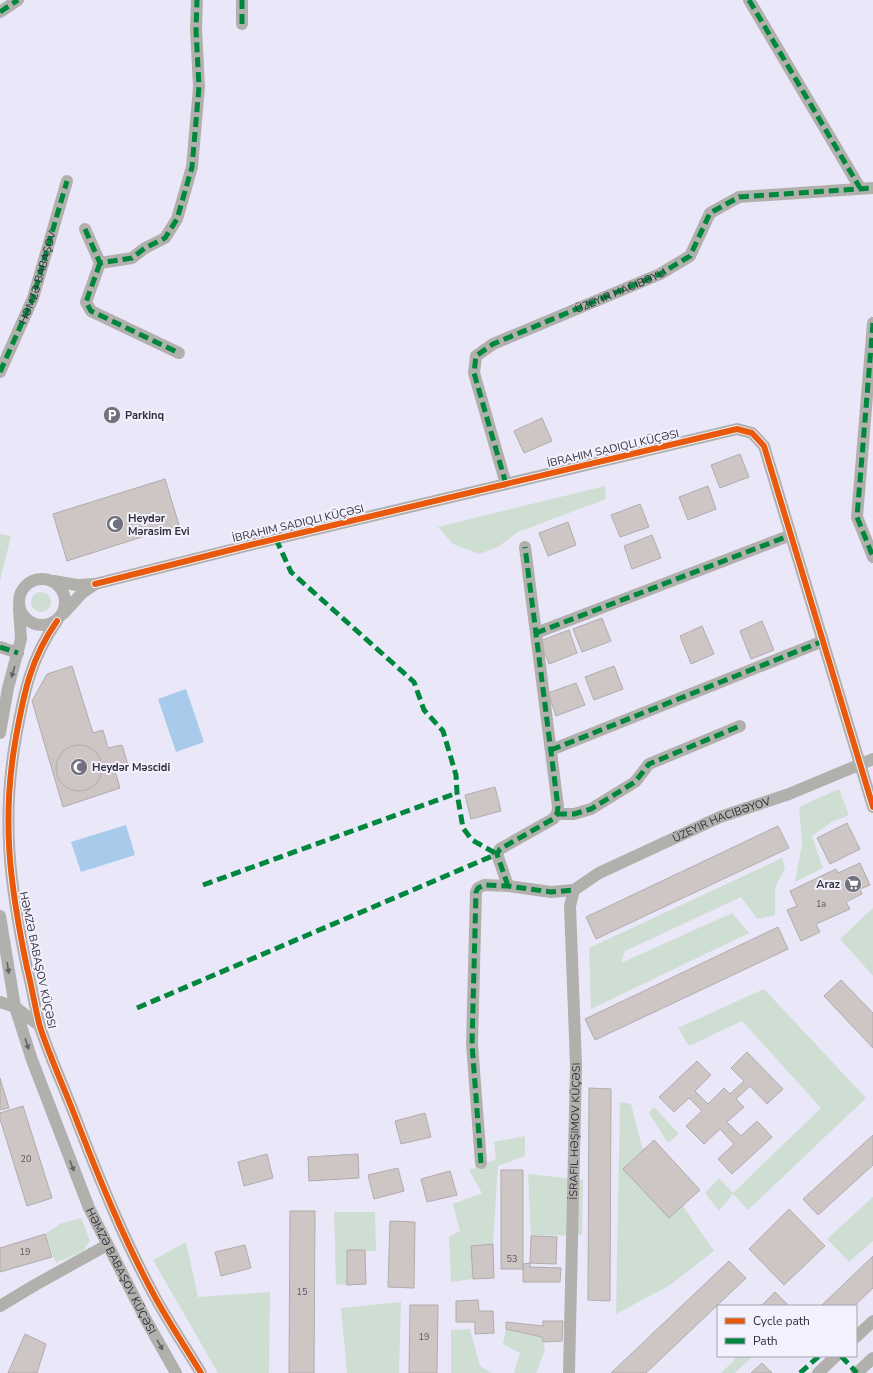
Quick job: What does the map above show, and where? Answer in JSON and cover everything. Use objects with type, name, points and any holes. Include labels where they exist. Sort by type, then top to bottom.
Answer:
[{"type":"street","points":[[0,12],[18,0]]},
{"type":"street","points":[[100,262],[132,258],[145,248],[165,238],[177,219],[192,167],[199,87],[196,29],[197,0]]},
{"type":"street","points":[[242,0],[242,24]]},
{"type":"street","points":[[749,0],[860,188]]},
{"type":"street","name":"HƏMZƏ BABAŞOV","points":[[0,370],[32,298],[67,181]]},
{"type":"street","points":[[506,484],[474,373],[476,356],[493,344],[660,274],[690,256],[710,214],[739,197],[873,188]]},
{"type":"street","points":[[85,229],[100,262],[86,302],[91,311],[180,353]]},
{"type":"street","points":[[873,323],[857,517],[873,557]]},
{"type":"street","points":[[0,733],[7,695],[21,639],[19,606],[20,594],[28,584],[38,579],[77,585],[96,584],[737,429],[752,433],[764,446],[873,806]]},
{"type":"street","points":[[536,633],[791,535]]},
{"type":"street","points":[[508,886],[497,854],[500,849],[553,819],[557,814],[558,807],[524,547]]},
{"type":"street","points":[[51,580],[61,587],[66,598],[64,610],[59,618]]},
{"type":"street","points":[[19,606],[24,617],[34,624],[46,626],[59,618],[82,593],[96,584]]},
{"type":"street","name":"HƏMZƏ BABAŞOV KÜÇƏSI","points":[[59,618],[45,638],[32,664],[25,686],[12,756],[8,802],[7,842],[11,880],[20,933],[40,1026],[85,1143],[114,1211],[155,1297],[201,1373]]},
{"type":"street","points":[[551,750],[823,641]]},
{"type":"street","points":[[0,647],[18,653]]},
{"type":"street","points":[[557,814],[574,814],[590,809],[635,782],[649,764],[740,726]]},
{"type":"street","points":[[481,1163],[472,1044],[476,892],[478,888],[484,885],[508,886],[551,892],[574,890],[599,873],[720,817],[789,794],[873,759]]},
{"type":"street","name":"İSRAFIL HƏŞIMOV KÜÇƏSI","points":[[569,1373],[576,1065],[570,906],[574,890]]},
{"type":"street","name":"HƏMZƏ BABAŞOV KÜÇƏSI","points":[[0,916],[15,1007],[32,1060],[89,1208],[146,1320],[176,1373]]},
{"type":"street","points":[[0,1002],[15,1007],[40,1026]]},
{"type":"street","points":[[0,1306],[107,1245]]},
{"type":"street","points":[[0,1314],[12,1300]]},
{"type":"street","points":[[857,1336],[873,1321]]},
{"type":"street","points":[[818,1373],[835,1357]]},
{"type":"street","points":[[857,1373],[873,1358]]},
{"type":"green space","points":[[605,486],[606,499],[518,532],[498,547],[479,554],[453,544],[438,527]]},
{"type":"green space","points":[[0,534],[11,536],[0,581]]},
{"type":"green space","points":[[37,592],[45,592],[51,598],[51,606],[45,612],[37,612],[31,606],[31,598]]},
{"type":"green space","points":[[839,789],[849,815],[832,822],[812,836],[823,868],[795,882],[802,844],[799,807]]},
{"type":"green space","points":[[782,858],[785,868],[775,888],[775,915],[757,919],[741,897],[625,951],[621,963],[732,913],[749,933],[591,1009],[589,948]]},
{"type":"green space","points":[[873,908],[873,976],[840,939]]},
{"type":"green space","points":[[764,989],[866,1098],[748,1210],[733,1194],[719,1211],[705,1193],[719,1178],[733,1193],[821,1108],[742,1021],[689,1046],[678,1028]]},
{"type":"green space","points":[[620,1102],[631,1104],[642,1147],[714,1251],[670,1285],[616,1314]]},
{"type":"green space","points":[[654,1107],[679,1134],[668,1143],[649,1113]]},
{"type":"green space","points":[[525,1136],[525,1156],[498,1166],[493,1244],[471,1246],[473,1279],[451,1282],[449,1237],[460,1231],[453,1204],[482,1193],[469,1170],[496,1159],[494,1142]]},
{"type":"green space","points":[[528,1174],[583,1180],[582,1235],[531,1236]]},
{"type":"green space","points":[[873,1197],[873,1241],[849,1262],[827,1239]]},
{"type":"green space","points":[[334,1212],[375,1212],[376,1251],[347,1251],[347,1285],[336,1284]]},
{"type":"green space","points":[[81,1218],[90,1241],[83,1251],[56,1263],[45,1234],[62,1223]]},
{"type":"green space","points":[[186,1242],[198,1297],[270,1292],[269,1373],[218,1373],[153,1260]]},
{"type":"green space","points":[[401,1302],[399,1373],[347,1373],[341,1308]]},
{"type":"green space","points":[[470,1329],[480,1366],[492,1373],[451,1373],[451,1330]]},
{"type":"green space","points":[[506,1329],[542,1337],[545,1350],[536,1373],[514,1373],[520,1353],[503,1344]]},
{"type":"green space","points":[[732,1357],[752,1357],[735,1373],[721,1373],[735,1359]]},
{"type":"water","points":[[186,689],[204,742],[176,752],[158,699]]},
{"type":"water","points":[[126,825],[135,855],[81,872],[71,842]]},
{"type":"building","points":[[542,418],[552,441],[524,453],[514,431]]},
{"type":"building","points":[[740,454],[749,477],[720,488],[711,465]]},
{"type":"building","points":[[165,479],[179,525],[67,561],[53,514]]},
{"type":"building","points":[[708,486],[716,509],[688,520],[679,497]]},
{"type":"building","points":[[640,504],[649,527],[620,537],[611,515]]},
{"type":"building","points":[[568,522],[576,545],[548,556],[539,533]]},
{"type":"building","points":[[652,535],[661,558],[632,569],[624,546]]},
{"type":"building","points":[[602,618],[611,641],[582,652],[573,629]]},
{"type":"building","points":[[762,621],[774,650],[751,659],[740,631]]},
{"type":"building","points":[[702,626],[714,654],[691,664],[680,636]]},
{"type":"building","points":[[569,630],[577,653],[549,664],[540,641]]},
{"type":"building","points":[[72,666],[93,733],[103,730],[108,748],[122,745],[128,765],[114,768],[120,788],[63,807],[32,701],[47,674]]},
{"type":"building","points":[[614,666],[623,689],[594,700],[585,677]]},
{"type":"building","points":[[576,683],[585,705],[556,716],[548,693]]},
{"type":"building","points":[[74,745],[84,745],[92,749],[98,755],[102,763],[102,773],[98,781],[92,787],[84,791],[74,791],[66,787],[60,781],[56,773],[56,763],[60,755],[66,749]]},
{"type":"building","points":[[495,787],[501,811],[471,819],[465,795]]},
{"type":"building","points":[[847,823],[860,849],[830,864],[817,838]]},
{"type":"building","points":[[778,826],[789,848],[596,939],[586,917]]},
{"type":"building","points":[[860,863],[870,885],[860,889],[862,894],[846,902],[850,909],[816,924],[820,932],[801,941],[787,910],[797,906],[790,891],[836,869],[838,873]]},
{"type":"building","points":[[778,927],[788,949],[595,1040],[585,1019]]},
{"type":"building","points":[[841,980],[873,1013],[873,1048],[824,996]]},
{"type":"building","points":[[747,1052],[783,1089],[767,1104],[750,1086],[736,1099],[744,1107],[727,1122],[741,1136],[757,1121],[772,1137],[732,1174],[718,1159],[734,1144],[720,1129],[704,1144],[686,1126],[702,1111],[689,1098],[674,1112],[659,1097],[697,1061],[711,1075],[695,1091],[708,1104],[724,1088],[730,1094],[744,1081],[731,1068]]},
{"type":"building","points":[[0,1078],[9,1108],[0,1110]]},
{"type":"building","points":[[589,1088],[611,1089],[610,1301],[588,1300]]},
{"type":"building","points":[[23,1106],[52,1198],[27,1206],[0,1119],[0,1113]]},
{"type":"building","points":[[425,1113],[431,1137],[401,1144],[395,1121]]},
{"type":"building","points":[[873,1135],[873,1165],[818,1215],[803,1199]]},
{"type":"building","points":[[654,1140],[700,1190],[669,1218],[623,1169]]},
{"type":"building","points":[[267,1154],[273,1178],[244,1186],[238,1162]]},
{"type":"building","points":[[358,1154],[359,1178],[309,1181],[308,1157]]},
{"type":"building","points":[[398,1168],[404,1191],[374,1199],[368,1175]]},
{"type":"building","points":[[501,1170],[523,1170],[523,1269],[501,1269]]},
{"type":"building","points":[[450,1171],[457,1195],[427,1202],[421,1179]]},
{"type":"building","points":[[789,1209],[825,1246],[784,1285],[749,1249]]},
{"type":"building","points":[[290,1211],[315,1211],[314,1373],[289,1373]]},
{"type":"building","points":[[390,1221],[415,1222],[414,1288],[388,1287]]},
{"type":"building","points":[[45,1234],[52,1257],[0,1272],[0,1248]]},
{"type":"building","points":[[531,1236],[557,1237],[556,1264],[530,1263]]},
{"type":"building","points":[[493,1244],[494,1278],[473,1279],[471,1246]]},
{"type":"building","points":[[245,1245],[251,1268],[221,1276],[215,1252]]},
{"type":"building","points":[[347,1250],[365,1250],[366,1284],[347,1285]]},
{"type":"building","points":[[873,1256],[873,1288],[855,1305],[822,1305]]},
{"type":"building","points":[[729,1261],[746,1278],[646,1373],[611,1373]]},
{"type":"building","points":[[530,1263],[530,1267],[561,1268],[560,1282],[523,1282],[523,1264]]},
{"type":"building","points":[[775,1292],[788,1305],[762,1305]]},
{"type":"building","points":[[478,1300],[479,1311],[493,1311],[494,1333],[475,1334],[475,1322],[456,1322],[456,1301]]},
{"type":"building","points":[[410,1305],[438,1305],[437,1373],[409,1373]]},
{"type":"building","points":[[543,1321],[563,1321],[562,1341],[543,1342],[542,1337],[506,1329],[506,1322],[543,1326]]},
{"type":"building","points":[[25,1334],[46,1344],[37,1373],[8,1373]]},
{"type":"building","points":[[762,1363],[772,1373],[751,1373]]},
{"type":"marked path","points":[[0,12],[18,0]]},
{"type":"marked path","points":[[85,229],[100,263],[132,258],[145,248],[165,238],[177,219],[192,167],[199,87],[196,29],[197,0]]},
{"type":"marked path","points":[[242,0],[242,24]]},
{"type":"marked path","points":[[749,0],[860,188]]},
{"type":"marked path","points":[[0,372],[33,298],[67,181]]},
{"type":"marked path","points":[[506,484],[474,373],[476,356],[493,344],[660,274],[690,256],[710,213],[739,197],[873,188]]},
{"type":"marked path","points":[[100,263],[86,302],[91,311],[179,353]]},
{"type":"marked path","points":[[873,323],[857,517],[873,557]]},
{"type":"marked path","points":[[536,633],[791,535]]},
{"type":"marked path","points":[[276,539],[291,572],[414,682],[424,710],[443,731],[456,775],[457,793],[463,828],[472,840],[497,854]]},
{"type":"marked path","points":[[508,886],[497,854],[500,849],[553,819],[557,814],[558,807],[525,547]]},
{"type":"marked path","points":[[551,750],[823,641]]},
{"type":"marked path","points":[[0,647],[18,653]]},
{"type":"marked path","points":[[557,814],[574,814],[591,809],[635,782],[649,764],[740,726]]},
{"type":"marked path","points":[[203,885],[457,793]]},
{"type":"marked path","points":[[137,1008],[497,854]]},
{"type":"marked path","points":[[481,1163],[472,1044],[476,892],[478,888],[484,885],[508,886],[551,892],[574,890]]},
{"type":"marked path","points":[[800,1373],[818,1357]]},
{"type":"marked path","points":[[842,1357],[857,1373]]},
{"type":"cycle path","name":"İBRAHIM SADIQLI KÜÇƏSI","points":[[95,584],[254,544],[737,429],[752,433],[764,446],[873,807]]},
{"type":"cycle path","points":[[57,621],[41,648],[30,676],[19,721],[11,767],[8,825],[12,881],[21,938],[40,1027],[105,1190],[124,1234],[155,1297],[201,1373]]},
{"type":"place","name":"Parkinq","points":[[112,415]]},
{"type":"place","name":"Heydər Mərasim Evi","points":[[115,524]]},
{"type":"place","name":"Heydər Məscidi","points":[[79,767]]},
{"type":"place","name":"Araz","points":[[853,884]]}]
